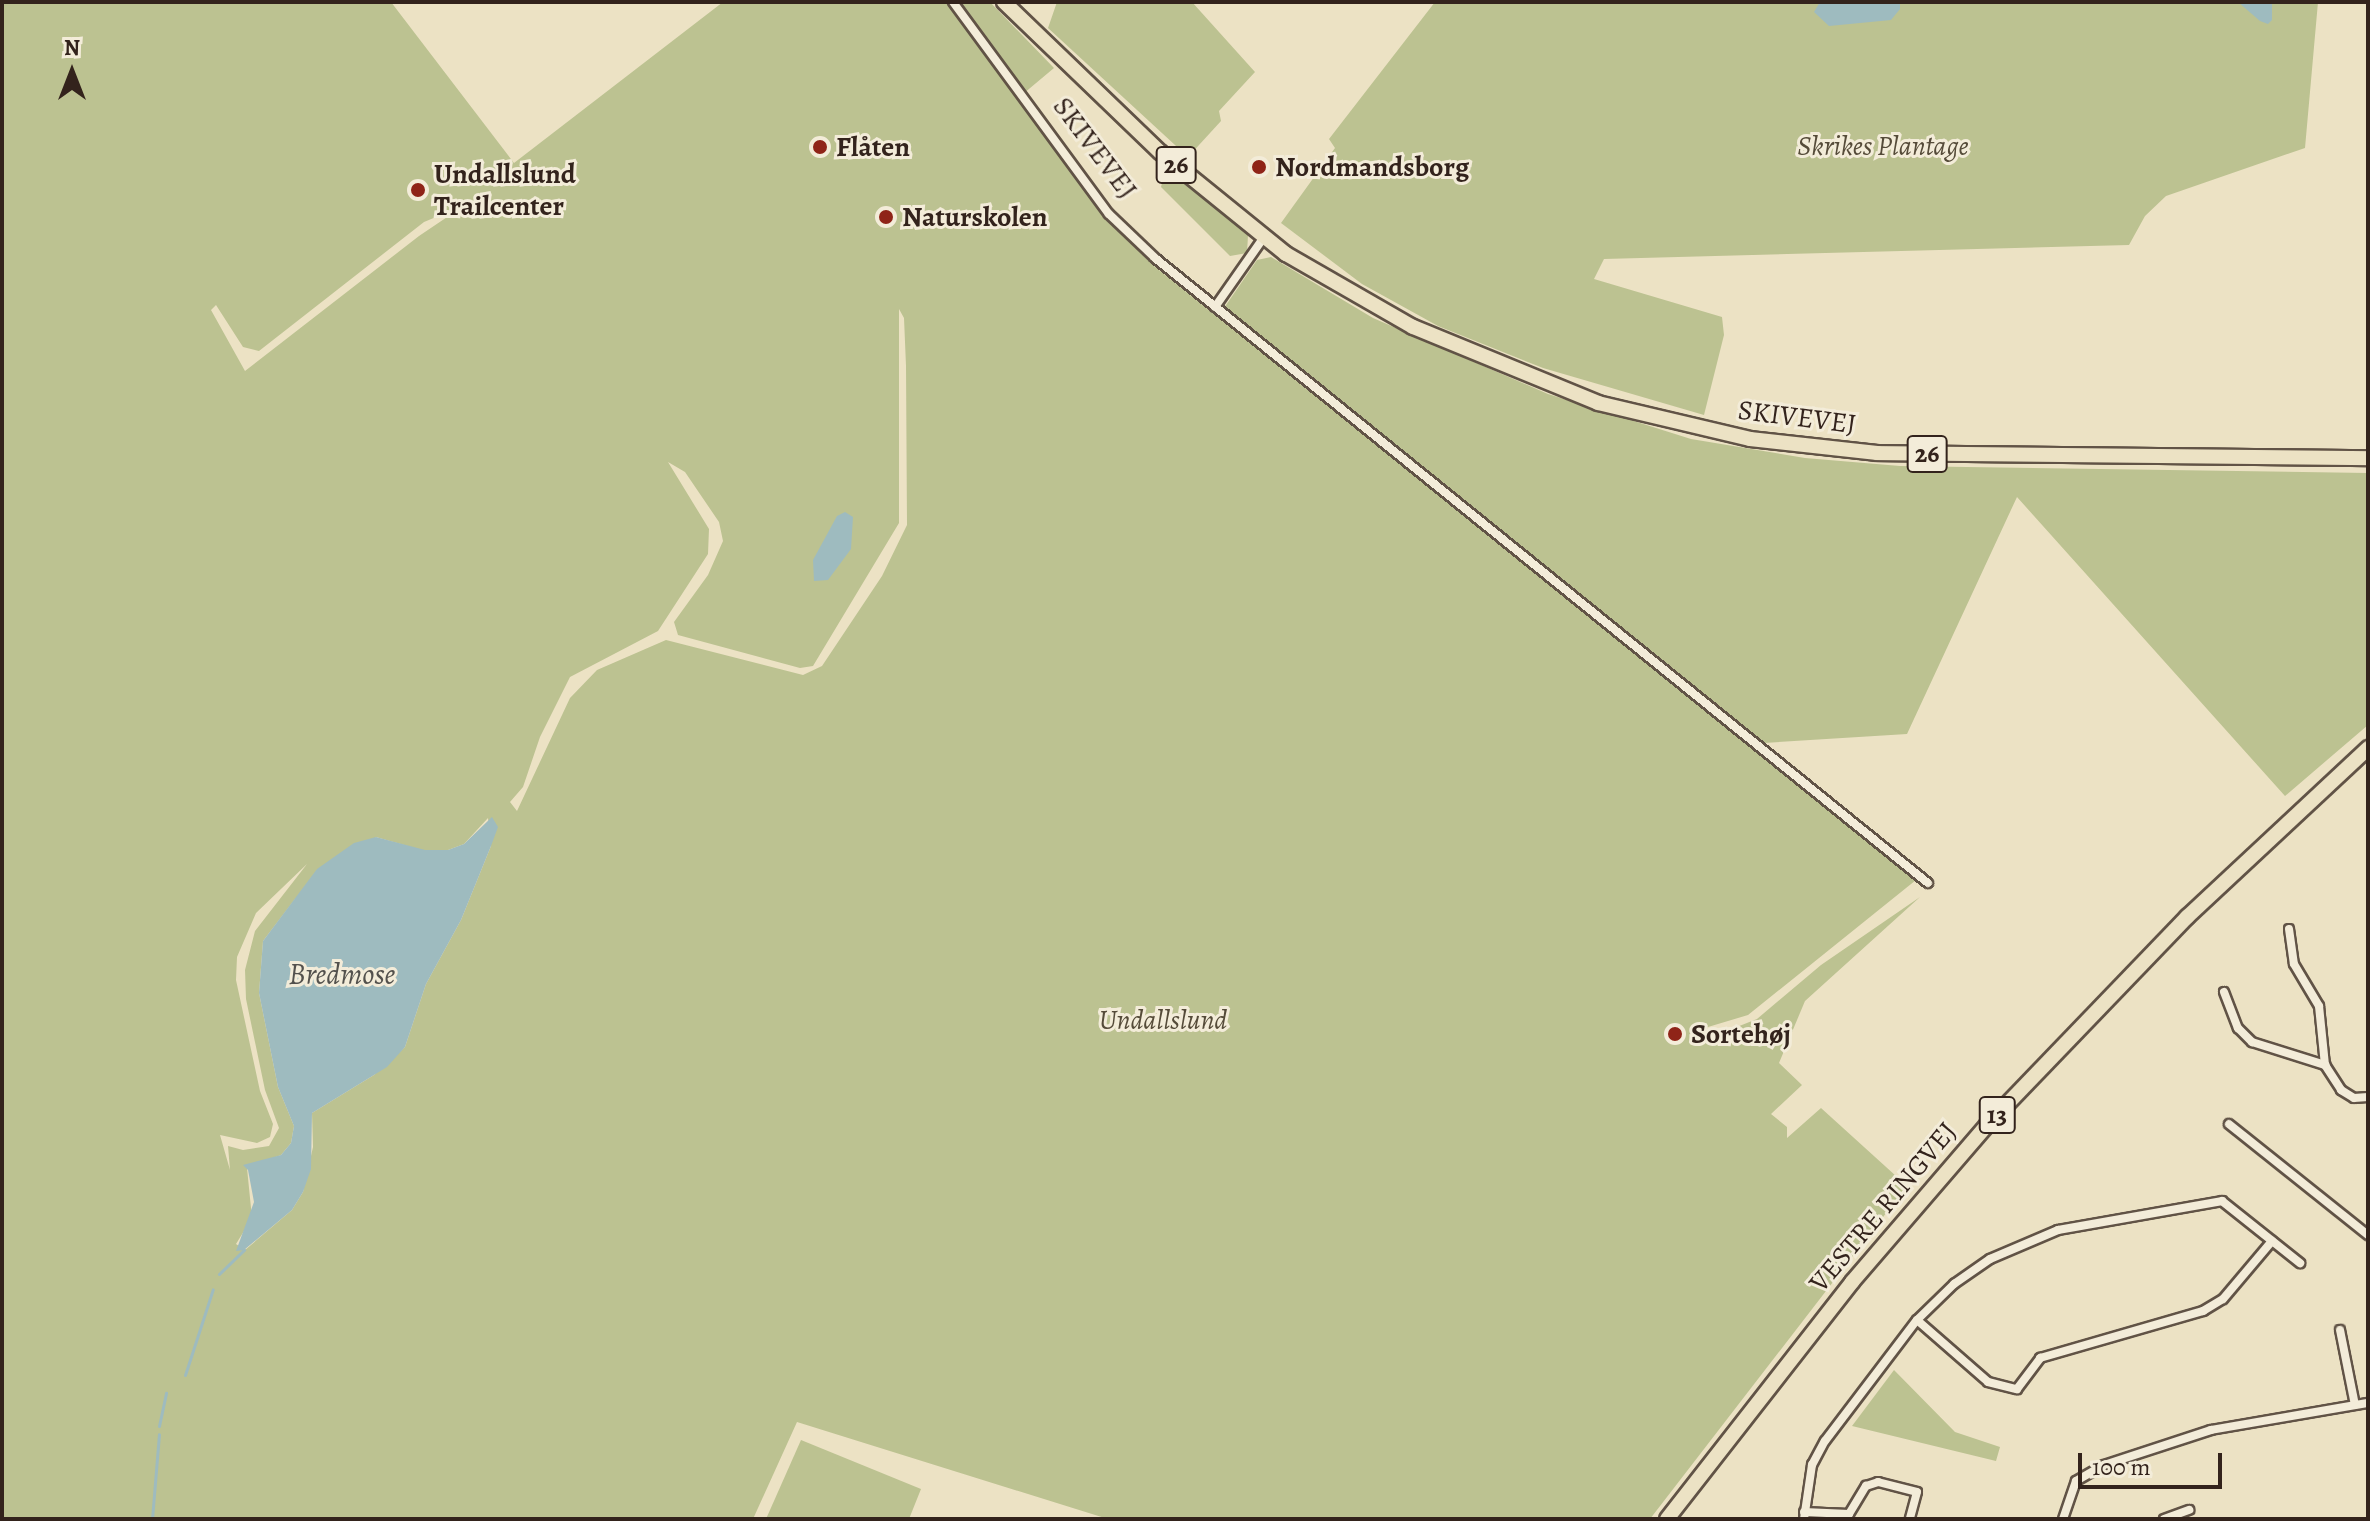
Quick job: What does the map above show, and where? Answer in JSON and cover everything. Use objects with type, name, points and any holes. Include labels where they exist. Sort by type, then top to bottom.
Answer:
[{"type":"main road","name":"SKIVEVEJ","points":[[1004,2],[1160,152],[1264,237],[1370,304],[1498,366],[1598,403],[1703,430],[1877,453],[2367,458]]},
{"type":"main road","name":"VESTRE RINGVEJ","points":[[1667,1519],[1852,1282],[1987,1125],[2187,917],[2368,748]]},
{"type":"street","name":"SKIVEVEJ","points":[[953,2],[1109,214],[1215,307],[1928,883]]},
{"type":"street","points":[[1215,307],[1264,237]]},
{"type":"street","points":[[2289,929],[2294,964],[2319,1006],[2325,1065],[2341,1090],[2354,1098],[2368,1097]]},
{"type":"street","points":[[2224,992],[2232,1019],[2252,1042],[2325,1065]]},
{"type":"street","points":[[2229,1124],[2368,1235]]},
{"type":"street","points":[[1910,1519],[1917,1492],[1878,1482],[1866,1486],[1850,1517],[1804,1515],[1812,1465],[1825,1441],[1917,1320],[1954,1284],[1990,1259],[2058,1230],[2222,1201],[2300,1263]]},
{"type":"street","points":[[1917,1320],[1988,1382],[2017,1389],[2040,1358],[2203,1311],[2223,1299],[2272,1241]]},
{"type":"street","points":[[2340,1330],[2355,1405]]},
{"type":"street","points":[[2063,1519],[2076,1481],[2096,1468],[2211,1430],[2368,1403]]},
{"type":"street","points":[[2164,1519],[2189,1510]]},
{"type":"green space","name":"Undallslund","points":[[2,2],[391,2],[514,163],[723,2],[990,2],[1054,68],[1017,99],[1104,217],[1154,266],[1916,880],[1748,1015],[1698,1030],[1709,1038],[1757,1019],[1821,965],[1920,897],[1805,1001],[1779,1063],[1802,1085],[1771,1114],[1787,1127],[1787,1138],[1821,1108],[1907,1186],[1650,1519],[1108,1519],[797,1422],[753,1519],[2,1519]],"holes":[[[465,205],[419,236],[245,371],[211,310],[216,305],[243,347],[259,351],[424,222]],[[899,309],[904,318],[906,366],[907,525],[882,576],[822,666],[803,675],[666,640],[597,670],[570,698],[517,811],[510,802],[523,787],[540,737],[570,677],[658,631],[708,554],[709,529],[668,462],[685,472],[719,522],[723,541],[708,575],[674,622],[678,635],[800,668],[813,666],[899,523]],[[488,818],[491,846],[461,920],[426,984],[405,1047],[374,1075],[312,1113],[313,1147],[303,1192],[292,1210],[245,1250],[236,1244],[252,1218],[247,1168],[281,1155],[291,1143],[294,1126],[278,1087],[259,993],[263,941],[295,899],[376,837],[425,851],[448,850],[464,844]],[[307,864],[255,931],[245,970],[246,999],[265,1090],[279,1128],[269,1146],[243,1150],[228,1146],[230,1170],[220,1135],[257,1143],[270,1137],[273,1124],[260,1091],[236,980],[237,957],[256,913]]]},
{"type":"green space","points":[[1057,2],[1192,2],[1255,72],[1219,111],[1221,121],[1188,157],[1048,28]]},
{"type":"green space","name":"Skrikes Plantage","points":[[1435,2],[2318,2],[2305,148],[2166,196],[2145,216],[2129,245],[1604,259],[1594,279],[1722,317],[1724,335],[1704,415],[1543,368],[1438,326],[1362,284],[1281,223],[1335,148],[1329,139]]},
{"type":"green space","points":[[1166,169],[1248,235],[1247,253],[1230,256],[1161,187]]},
{"type":"green space","points":[[1271,257],[1373,318],[1548,394],[1691,439],[1805,458],[1900,466],[2368,473],[2368,725],[2285,796],[2017,497],[1907,734],[1764,743],[1224,308],[1257,260]]},
{"type":"green space","points":[[1894,1370],[1955,1432],[2000,1447],[1996,1461],[1852,1426]]},
{"type":"green space","points":[[801,1440],[921,1489],[909,1519],[766,1519]]},
{"type":"water","points":[[1820,2],[1900,2],[1900,9],[1891,20],[1829,26],[1814,12]]},
{"type":"water","points":[[2238,2],[2272,2],[2272,20],[2268,24],[2260,21]]},
{"type":"water","points":[[845,512],[853,517],[851,549],[828,580],[814,581],[813,560],[837,516]]},
{"type":"water","name":"Bredmose","points":[[492,817],[498,827],[491,846],[461,920],[426,984],[405,1047],[387,1067],[312,1113],[311,1169],[303,1192],[292,1210],[244,1250],[236,1251],[254,1202],[248,1170],[243,1165],[281,1155],[291,1143],[294,1126],[278,1087],[259,993],[263,941],[317,869],[354,843],[376,837],[425,850],[448,850],[464,844]]},
{"type":"waterway","points":[[219,1274],[244,1250]]},
{"type":"waterway","points":[[185,1375],[213,1289]]},
{"type":"waterway","points":[[159,1426],[166,1393]]},
{"type":"waterway","points":[[152,1519],[159,1434]]},
{"type":"place","name":"Flåten","points":[[820,147]]},
{"type":"place","name":"Nordmandsborg","points":[[1259,167]]},
{"type":"place","name":"Undallslund Trailcenter","points":[[418,190]]},
{"type":"place","name":"Naturskolen","points":[[886,217]]},
{"type":"place","name":"Sortehøj","points":[[1675,1034]]}]
